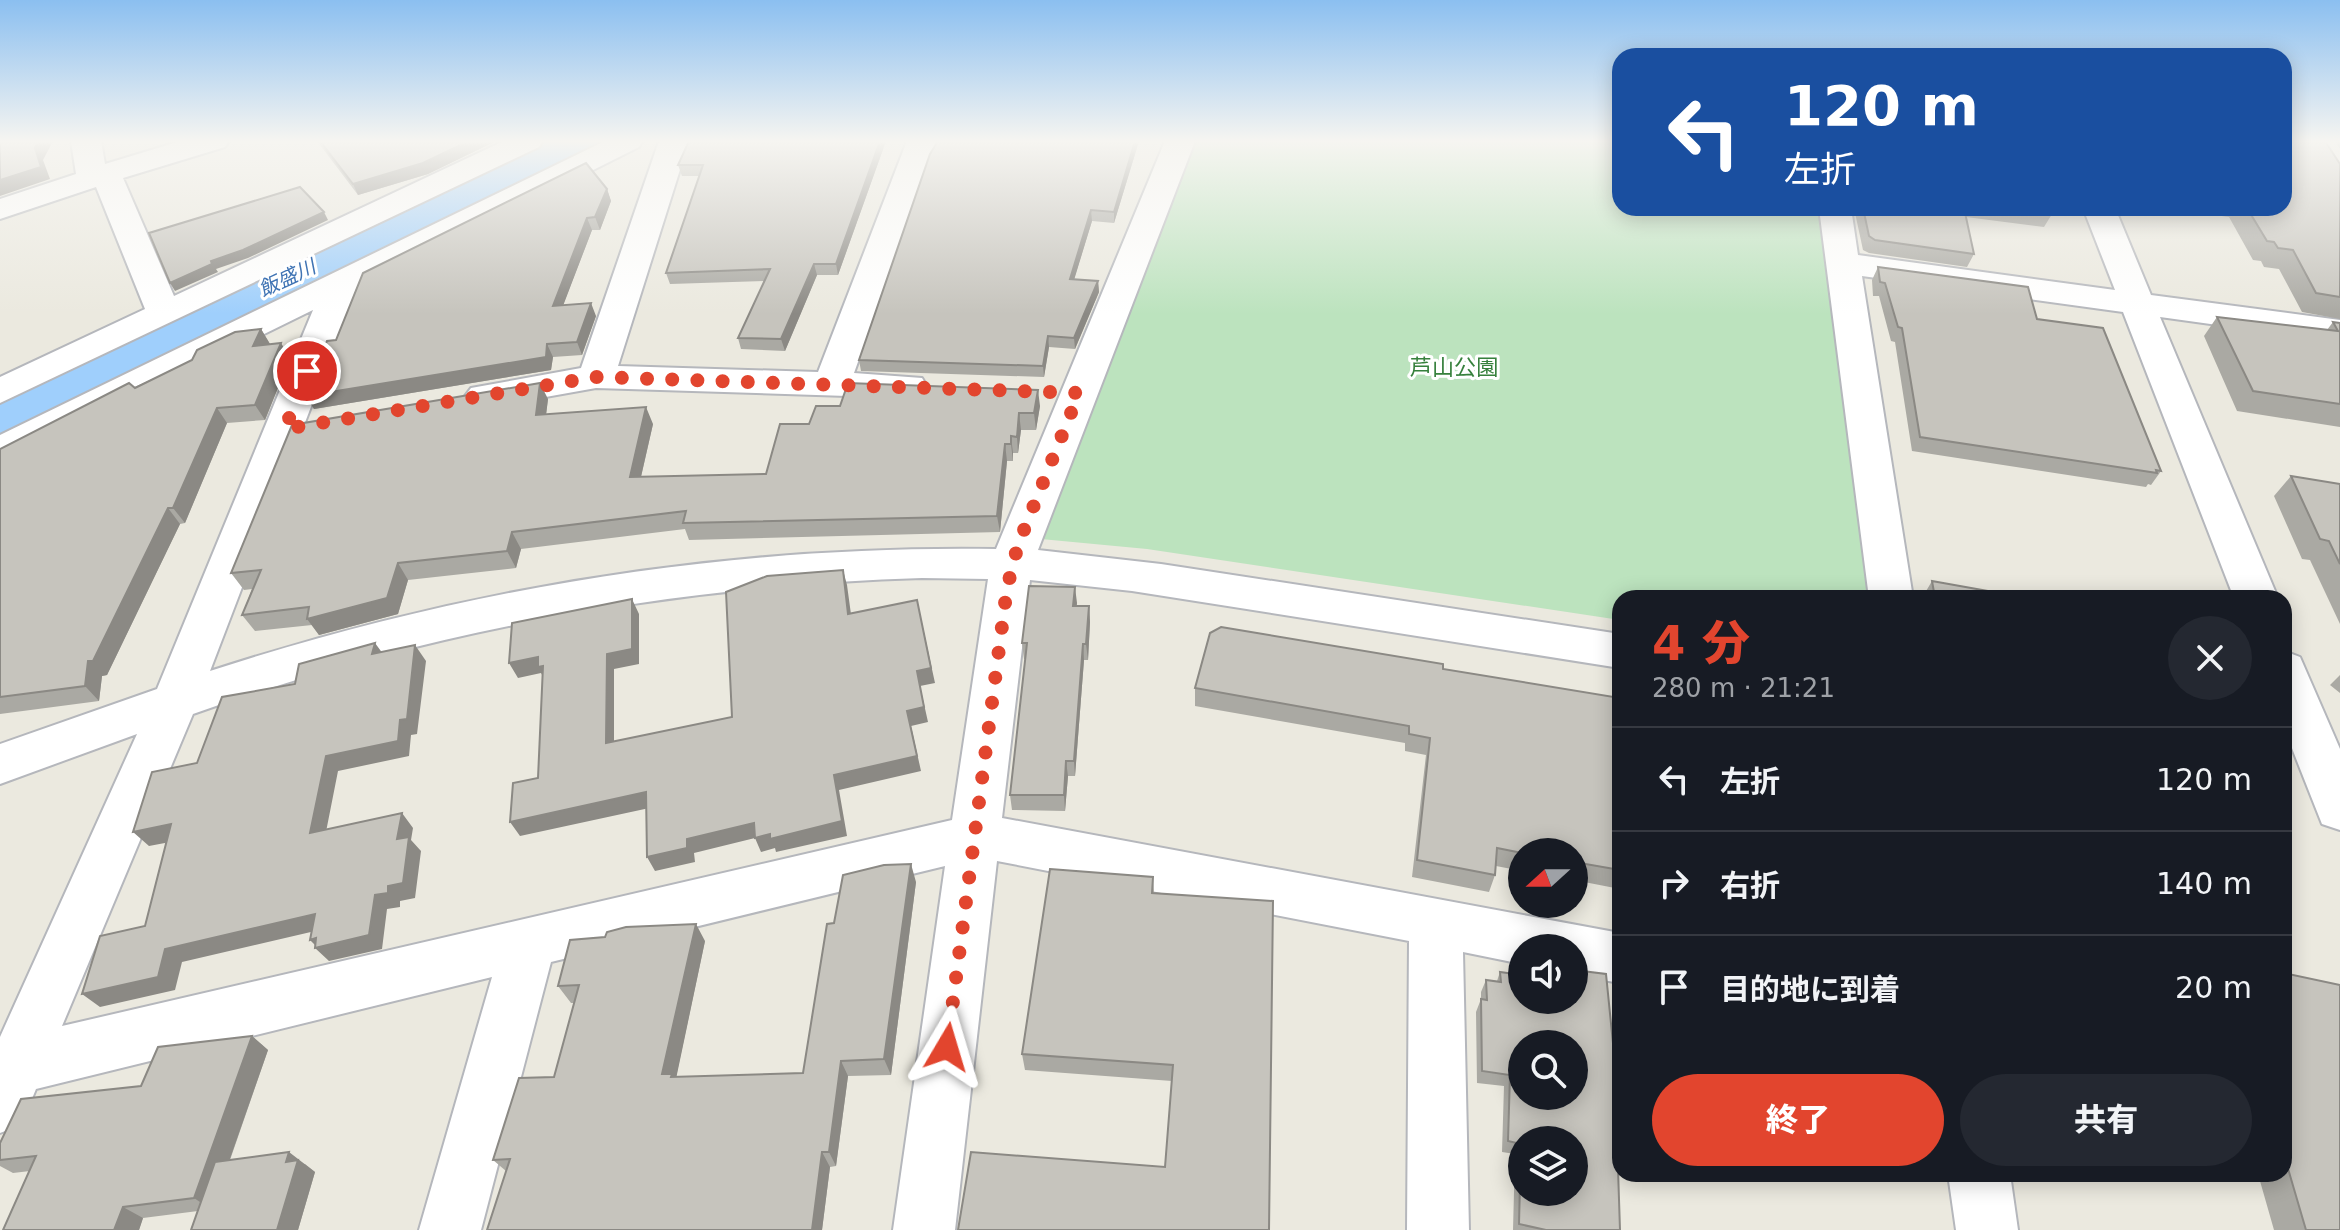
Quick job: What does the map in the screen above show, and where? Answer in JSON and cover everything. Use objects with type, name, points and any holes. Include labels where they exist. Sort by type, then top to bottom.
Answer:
[{"type":"street","points":[[0,210],[33,198]]},
{"type":"street","points":[[110,198],[164,313]]},
{"type":"street","points":[[6,1081],[300,426],[341,284],[364,243],[436,198]]},
{"type":"street","points":[[0,391],[164,313],[364,243],[480,198]]},
{"type":"street","points":[[596,377],[655,198]]},
{"type":"street","points":[[832,383],[901,198]]},
{"type":"street","points":[[924,1230],[1007,588],[1013,564],[1157,198]]},
{"type":"street","points":[[1836,216],[1890,590]]},
{"type":"street","points":[[2102,216],[2253,590]]},
{"type":"street","points":[[1842,263],[2340,331]]},
{"type":"street","points":[[0,451],[341,284]]},
{"type":"street","points":[[456,400],[596,377],[943,387]]},
{"type":"street","points":[[1038,391],[1079,393]]},
{"type":"street","points":[[0,764],[175,701],[396,634],[616,588],[780,570],[1013,564],[1176,582],[1612,650]]},
{"type":"street","points":[[2292,693],[2315,762],[2340,809]]},
{"type":"street","points":[[6,1081],[529,944],[974,837],[1019,841],[1508,937]]},
{"type":"street","points":[[1436,924],[1438,1230]]},
{"type":"street","points":[[450,1230],[529,944]]},
{"type":"street","points":[[1588,952],[1612,957]]},
{"type":"street","points":[[1980,1182],[1987,1230]]},
{"type":"green space","name":"芦山公園","points":[[1174,198],[1612,198],[1612,216],[1824,216],[1873,590],[1612,590],[1612,619],[1147,549],[1041,539]]},
{"type":"building","points":[[263,198],[311,198],[324,212],[243,250],[211,261],[212,264],[170,283],[149,233]]},
{"type":"building","points":[[514,198],[603,198],[595,217],[587,218],[553,306],[591,303],[577,342],[547,344],[546,357],[306,396],[327,341],[336,340],[363,273]]},
{"type":"building","points":[[692,198],[859,198],[836,264],[814,264],[781,339],[738,338],[770,269],[666,273]]},
{"type":"building","points":[[915,198],[1118,198],[1114,212],[1091,210],[1070,279],[1098,281],[1074,338],[1048,336],[1043,366],[859,360]]},
{"type":"building","points":[[2292,198],[2340,198],[2340,297],[2316,293],[2293,250],[2278,248],[2274,242],[2267,241],[2252,216],[2292,216]]},
{"type":"building","points":[[1865,216],[1966,216],[1974,254],[1875,240],[1869,236]]},
{"type":"building","points":[[1878,267],[2028,287],[2037,319],[2103,328],[2161,471],[2156,470],[2157,473],[1920,437],[1902,328],[1898,327],[1885,283],[1880,282]]},
{"type":"building","points":[[2217,317],[2338,331],[2333,322],[2340,323],[2340,404],[2253,391]]},
{"type":"building","points":[[261,329],[253,346],[281,343],[255,405],[217,408],[173,508],[168,508],[93,661],[88,661],[85,686],[0,697],[0,449],[129,383],[135,388],[192,360],[197,350],[235,332]]},
{"type":"building","points":[[540,383],[536,415],[646,407],[630,477],[766,474],[780,424],[809,424],[816,406],[840,406],[848,383],[1038,390],[1034,413],[1019,413],[1017,437],[1011,436],[1011,444],[1005,444],[997,516],[683,523],[686,511],[512,532],[507,551],[398,563],[387,598],[307,619],[309,607],[242,615],[261,570],[231,573],[292,425]]},
{"type":"building","points":[[2291,476],[2340,484],[2340,564],[2329,541],[2320,539]]},
{"type":"building","points":[[843,570],[848,614],[917,600],[931,668],[917,671],[924,707],[907,711],[917,756],[834,775],[842,821],[770,839],[770,834],[755,838],[754,823],[687,839],[687,848],[647,857],[646,792],[510,822],[513,783],[538,778],[543,666],[538,667],[538,657],[509,663],[512,623],[632,599],[632,649],[607,654],[606,743],[732,717],[726,592],[767,576]]},
{"type":"building","points":[[1932,581],[1982,590],[1934,590]]},
{"type":"building","points":[[1029,586],[1075,587],[1073,606],[1089,606],[1074,761],[1066,761],[1064,795],[1010,795],[1027,643],[1022,643]]},
{"type":"building","points":[[1221,627],[1443,664],[1443,669],[1612,697],[1612,869],[1588,864],[1588,838],[1508,838],[1508,850],[1497,848],[1495,875],[1417,860],[1430,738],[1409,734],[1409,726],[1195,688],[1210,633]]},
{"type":"building","points":[[375,643],[372,654],[415,645],[407,719],[400,720],[398,741],[326,756],[310,833],[402,813],[397,839],[409,837],[403,883],[388,886],[388,893],[375,895],[369,935],[315,948],[316,938],[310,940],[315,914],[165,949],[158,977],[82,994],[100,936],[145,926],[171,824],[133,832],[152,772],[197,763],[222,697],[295,684],[299,664]]},
{"type":"building","points":[[911,864],[884,1059],[841,1061],[829,1152],[822,1152],[812,1230],[487,1230],[510,1159],[493,1160],[519,1078],[554,1077],[579,985],[558,986],[570,940],[605,937],[607,932],[626,927],[696,924],[662,1074],[672,1074],[671,1077],[803,1073],[827,924],[834,923],[843,875],[884,865]]},
{"type":"building","points":[[1050,869],[1153,877],[1152,893],[1273,901],[1269,1230],[958,1230],[971,1152],[1165,1167],[1173,1065],[1022,1054]]},
{"type":"building","points":[[1500,972],[1508,973],[1508,1014],[1588,1014],[1588,972],[1606,974],[1612,1033],[1612,1182],[1618,1182],[1620,1230],[1546,1230],[1519,1224],[1519,1206],[1588,1206],[1588,1126],[1508,1126],[1509,1110],[1588,1110],[1588,1030],[1508,1030],[1508,1075],[1482,1071],[1481,999],[1487,1000],[1486,980],[1501,982]]},
{"type":"building","points":[[2292,975],[2340,985],[2340,1230],[2306,1230],[2292,1182]]},
{"type":"building","points":[[252,1036],[194,1198],[123,1207],[114,1230],[3,1230],[36,1156],[0,1160],[0,1143],[21,1099],[141,1086],[158,1047]]},
{"type":"building","points":[[289,1152],[286,1162],[298,1160],[277,1230],[191,1230],[215,1162]]},
{"type":"waterway","name":"飯盛川","points":[[0,415],[454,198]]},
{"type":"route","points":[[307,371],[285,429],[596,377],[1079,393],[1018,545],[1007,588],[947,1047]]}]
